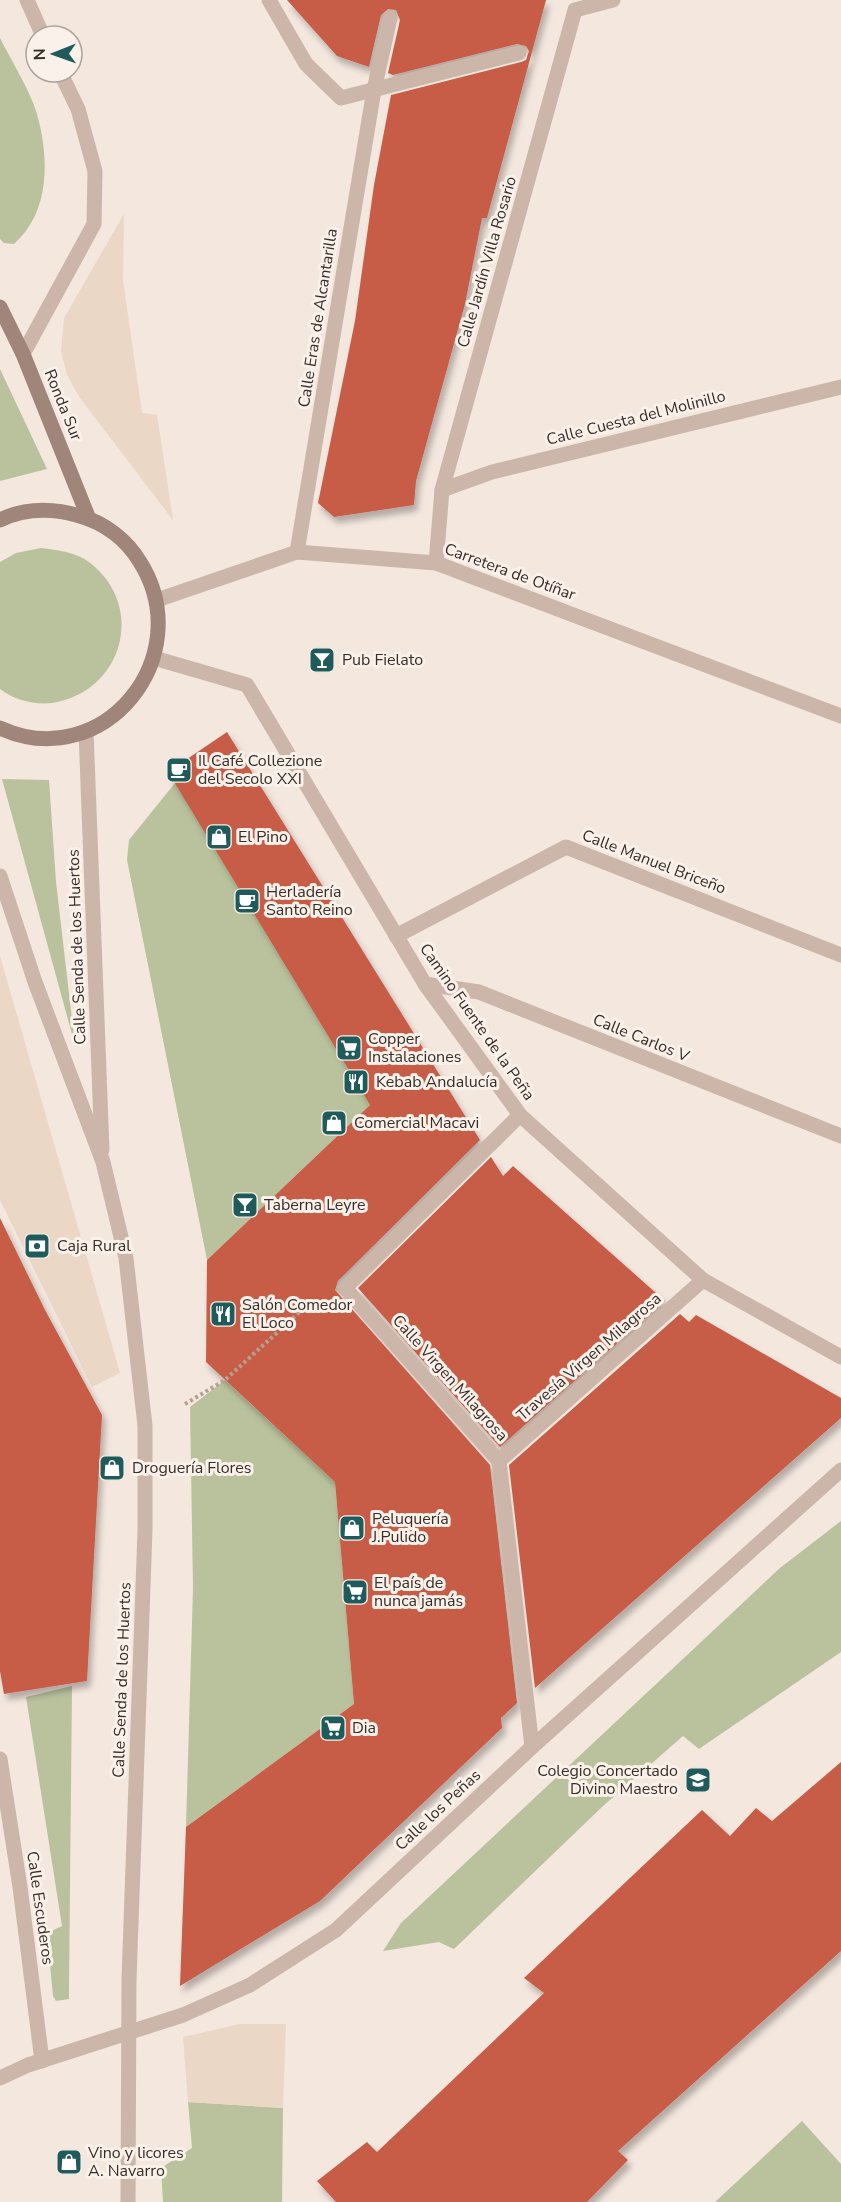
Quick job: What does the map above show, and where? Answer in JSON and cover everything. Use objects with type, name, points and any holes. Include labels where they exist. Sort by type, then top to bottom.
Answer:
[{"type":"main road","name":"Ronda Sur","points":[[0,307],[23,354],[89,519]]},
{"type":"main road","points":[[0,520],[36,510],[63,511],[89,519],[113,532],[133,550],[148,574],[157,600],[159,630],[154,658],[143,682],[129,703],[109,719],[86,731],[61,738],[36,738],[11,733],[0,728]]},
{"type":"street","points":[[27,0],[38,24]]},
{"type":"street","points":[[269,0],[306,64],[341,98],[519,53]]},
{"type":"street","name":"Calle Jardín Villa Rosario","points":[[436,563],[442,490],[575,10],[613,0]]},
{"type":"street","name":"Calle Eras de Alcantarilla","points":[[297,552],[374,90],[390,18]]},
{"type":"street","points":[[23,354],[94,224],[95,171],[78,109],[66,84]]},
{"type":"street","name":"Calle Cuesta del Molinillo","points":[[442,490],[492,472],[841,387]]},
{"type":"street","name":"Carretera de Otíñar","points":[[157,600],[297,552],[436,563],[841,716]]},
{"type":"street","name":"Camino Fuente de la Peña","points":[[154,658],[247,685],[425,984],[520,1115],[703,1280],[841,1357]]},
{"type":"street","name":"Calle Senda de los Huertos","points":[[86,731],[102,1162]]},
{"type":"street","name":"Calle Manuel Briceño","points":[[396,936],[566,847],[841,955]]},
{"type":"street","name":"Calle Senda de los Huertos","points":[[0,876],[35,982],[102,1162],[126,1258],[145,1426],[144,1542],[128,2032],[128,2202]]},
{"type":"street","name":"Calle Carlos V","points":[[425,984],[479,992],[841,1136]]},
{"type":"street","name":"Calle Virgen Milagrosa","points":[[520,1115],[345,1288],[499,1461],[532,1747]]},
{"type":"street","name":"Travesía Virgen Milagrosa","points":[[499,1461],[703,1280]]},
{"type":"street","name":"Calle los Peñas","points":[[0,2078],[42,2061],[183,2015],[250,1985],[336,1930],[532,1747],[841,1470]]},
{"type":"street","name":"Calle Escuderos","points":[[0,1759],[20,1887],[42,2061]]},
{"type":"path","points":[[185,1404],[225,1380],[321,1292]]},
{"type":"green space","points":[[0,38],[34,105],[41,131],[45,166],[41,200],[26,231],[14,244],[4,243],[0,239]]},
{"type":"green space","points":[[0,369],[47,469],[0,481]]},
{"type":"green space","points":[[41,548],[72,554],[89,562],[107,580],[118,601],[122,623],[119,645],[110,665],[96,683],[76,696],[52,703],[18,699],[0,689],[0,562],[16,553]]},
{"type":"green space","points":[[2,779],[49,780],[56,882],[75,1045]]},
{"type":"green space","points":[[175,783],[370,1105],[207,1260],[127,860],[129,840]]},
{"type":"green space","points":[[225,1380],[335,1482],[354,1704],[186,1827],[193,1588],[190,1407]]},
{"type":"green space","points":[[841,1521],[841,1652],[699,1749],[683,1736],[602,1807],[454,1949],[439,1942],[383,1951],[401,1923],[780,1568]]},
{"type":"green space","points":[[72,1686],[69,1999],[56,2001],[53,1996],[47,1933],[62,1926],[26,1697]]},
{"type":"green space","points":[[188,2102],[283,2108],[282,2202],[163,2202],[161,2168],[192,2148]]},
{"type":"green space","points":[[802,2121],[841,2164],[841,2202],[715,2202]]},
{"type":"shaded area","points":[[124,214],[123,280],[142,413],[157,415],[173,520],[80,398],[67,375],[61,351],[64,318]]},
{"type":"shaded area","points":[[0,956],[120,1373],[92,1387],[0,1200]]},
{"type":"shaded area","points":[[240,2024],[286,2024],[283,2108],[188,2102],[183,2037]]},
{"type":"building","points":[[287,0],[546,0],[487,218],[482,218],[465,304],[416,481],[414,505],[334,517],[318,503],[355,321],[374,185],[391,95],[521,62],[526,60],[529,51],[526,46],[517,44],[393,75],[388,73],[400,20],[396,10],[388,9],[381,15],[369,67],[337,56]]},
{"type":"building","points":[[227,732],[480,1140],[338,1281],[335,1290],[490,1465],[517,1703],[501,1718],[502,1728],[320,1901],[180,1986],[186,1827],[354,1704],[335,1482],[206,1362],[207,1260],[370,1105],[168,772]]},
{"type":"building","points":[[491,1157],[503,1176],[513,1166],[665,1301],[500,1447],[358,1288]]},
{"type":"building","points":[[0,1218],[45,1310],[102,1415],[87,1681],[4,1694],[0,1671]]},
{"type":"building","points":[[680,1314],[689,1322],[696,1315],[841,1398],[841,1418],[535,1688],[509,1465]]},
{"type":"building","points":[[841,1762],[841,1951],[618,2151],[628,2160],[587,2202],[336,2202],[317,2181],[367,2142],[377,2152],[544,1993],[524,1978],[702,1810],[730,1836],[756,1808],[772,1821]]},
{"type":"place","name":"Pub Fielato","points":[[322,660]]},
{"type":"place","name":"Il Café Collezione del Secolo XXI","points":[[179,770]]},
{"type":"place","name":"El Pino","points":[[219,837]]},
{"type":"place","name":"Herladería Santo Reino","points":[[247,901]]},
{"type":"place","name":"Copper Instalaciones","points":[[349,1048]]},
{"type":"place","name":"Kebab Andalucía","points":[[356,1082]]},
{"type":"place","name":"Comercial Macavi","points":[[334,1123]]},
{"type":"place","name":"Taberna Leyre","points":[[245,1205]]},
{"type":"place","name":"Caja Rural","points":[[37,1246]]},
{"type":"place","name":"Salón Comedor El Loco","points":[[223,1314]]},
{"type":"place","name":"Droguería Flores","points":[[112,1468]]},
{"type":"place","name":"Peluquería J.Pulido","points":[[352,1528]]},
{"type":"place","name":"El país de nunca jamás","points":[[355,1592]]},
{"type":"place","name":"Dia","points":[[333,1728]]},
{"type":"place","name":"Colegio Concertado Divino Maestro","points":[[698,1780]]},
{"type":"place","name":"Vino y licores A. Navarro","points":[[69,2162]]}]
